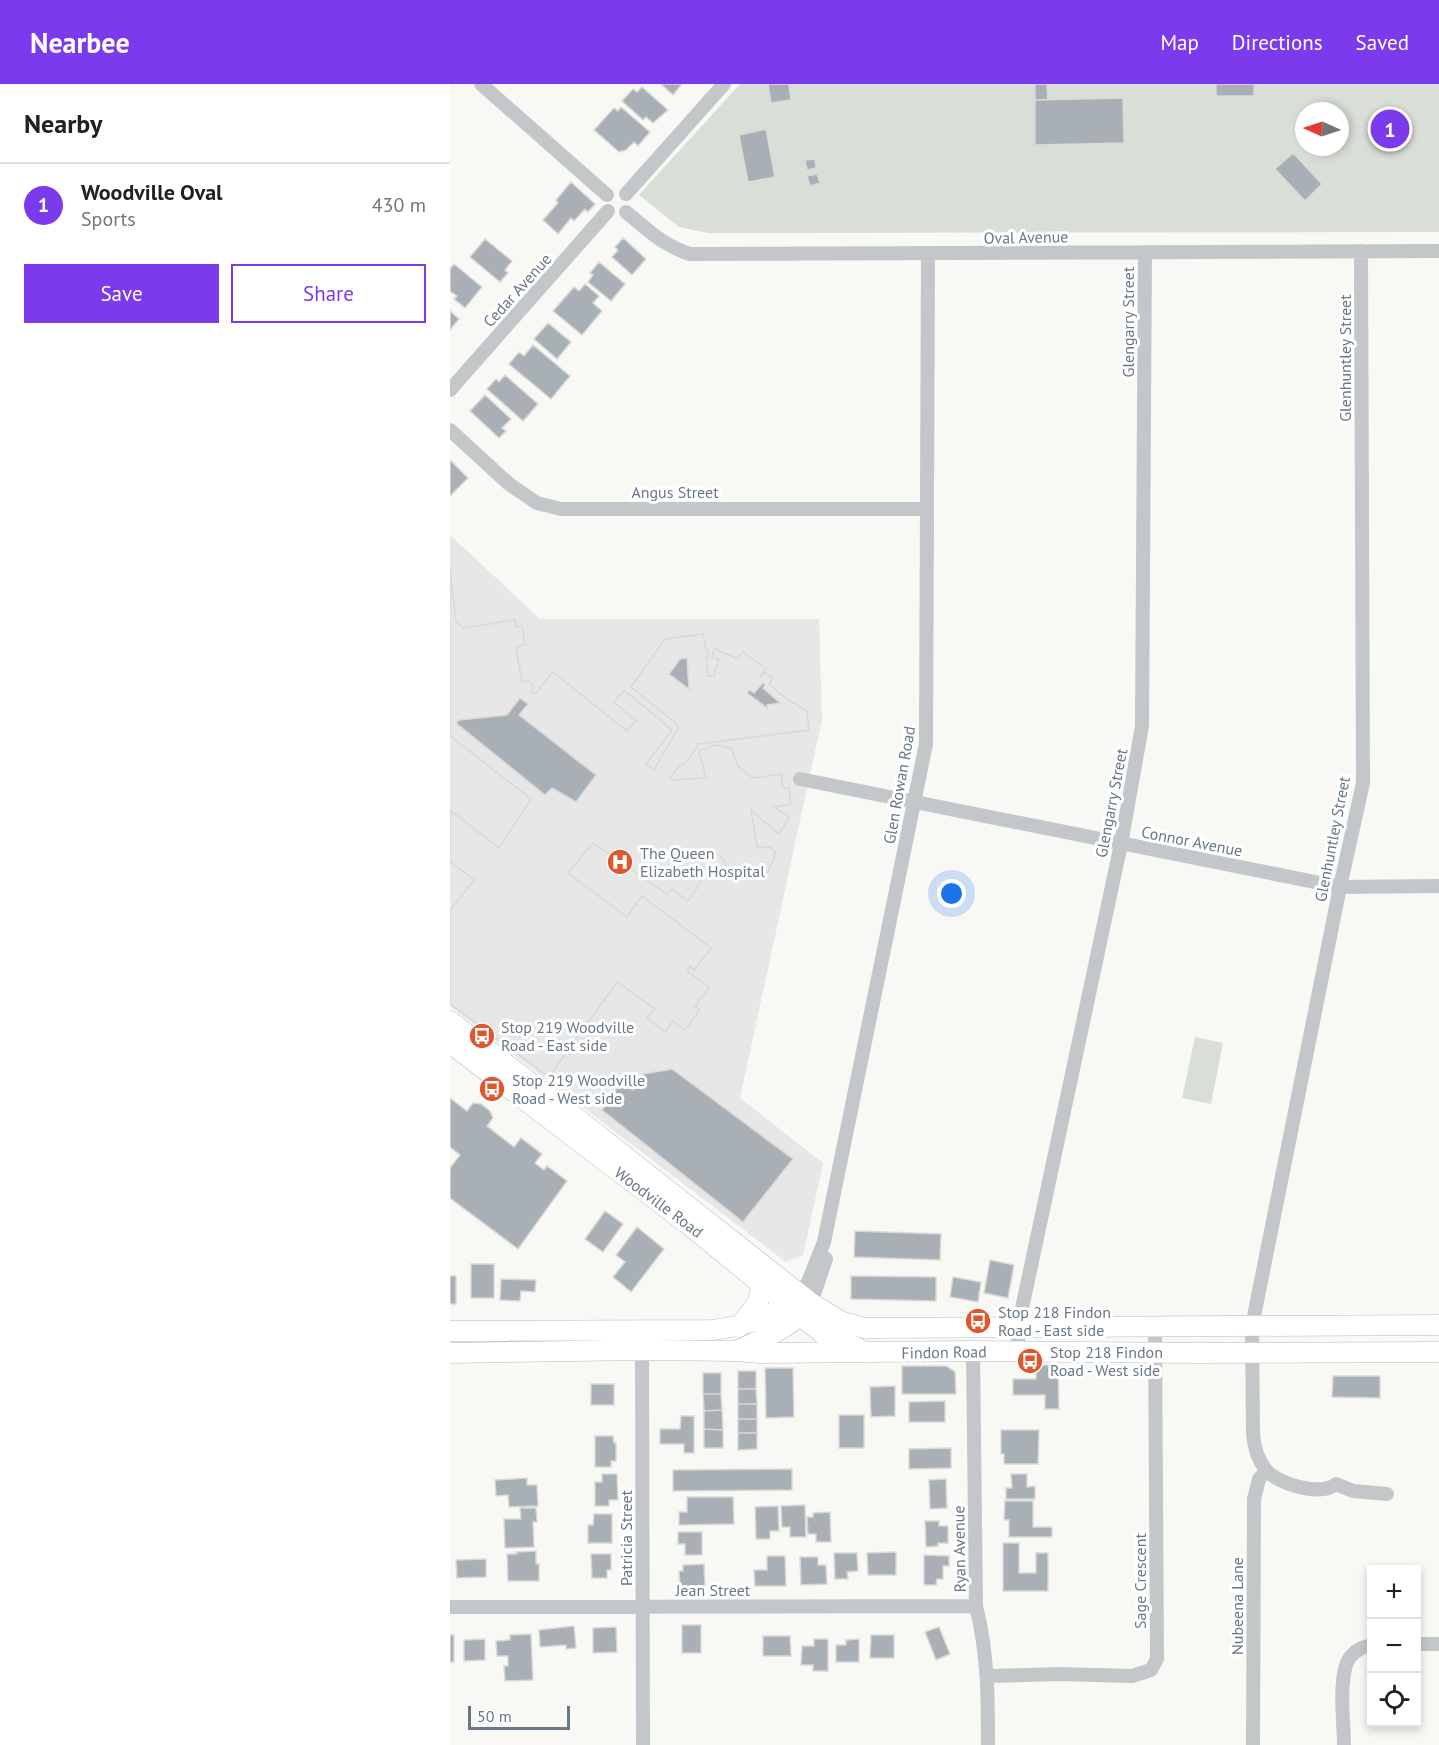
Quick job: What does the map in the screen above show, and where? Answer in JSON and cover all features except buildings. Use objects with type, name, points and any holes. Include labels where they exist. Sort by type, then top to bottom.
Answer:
[{"type":"main road","name":"Woodville Road","points":[[450,1021],[800,1304],[823,1334],[872,1352]]},
{"type":"main road","name":"Woodville Road","points":[[450,1043],[762,1283],[800,1304]]},
{"type":"main road","points":[[738,1327],[758,1302],[762,1283]]},
{"type":"main road","name":"Findon Road","points":[[450,1353],[642,1340],[738,1327],[800,1304],[842,1322],[864,1328],[1439,1325]]},
{"type":"main road","points":[[737,1351],[783,1329],[800,1304]]},
{"type":"main road","name":"Findon Road","points":[[450,1331],[642,1340],[760,1353],[1439,1352]]},
{"type":"street","points":[[481,84],[498,89],[607,195]]},
{"type":"street","points":[[626,194],[724,84]]},
{"type":"street","points":[[617,190],[626,194],[630,203],[626,212],[613,215],[608,211],[605,202],[607,195],[617,190]]},
{"type":"street","name":"Cedar Avenue","points":[[450,390],[608,211]]},
{"type":"street","name":"Oval Avenue","points":[[626,212],[658,240],[673,249],[690,254],[1439,251]]},
{"type":"street","name":"Glenhuntley Street","points":[[1266,1471],[1255,1447],[1253,1434],[1252,1326],[1363,783],[1361,251]]},
{"type":"street","name":"Glengarry Street","points":[[1018,1351],[1018,1327],[1121,844],[1142,726],[1145,252]]},
{"type":"street","name":"Glen Rowan Road","points":[[800,1304],[826,1257],[824,1242],[928,728],[928,254]]},
{"type":"street","name":"Angus Street","points":[[450,430],[509,484],[537,503],[561,508],[927,509]]},
{"type":"street","name":"Connor Avenue","points":[[800,779],[1340,887],[1439,886]]},
{"type":"street","name":"Sage Crescent","points":[[988,1676],[1059,1674],[1132,1676],[1151,1670],[1157,1659],[1155,1327]]},
{"type":"street","name":"Patricia Street","points":[[642,1340],[644,1745]]},
{"type":"street","name":"Ryan Avenue","points":[[973,1351],[976,1606],[984,1640],[988,1676],[988,1745]]},
{"type":"street","points":[[1266,1471],[1307,1489],[1329,1489],[1336,1484],[1353,1491],[1387,1494]]},
{"type":"street","name":"Nubeena Lane","points":[[1253,1745],[1254,1499],[1259,1479],[1266,1471]]},
{"type":"street","name":"Jean Street","points":[[450,1607],[976,1606]]},
{"type":"street","points":[[1421,1644],[1439,1644]]},
{"type":"street","points":[[1344,1745],[1343,1672],[1350,1657],[1361,1647],[1367,1646]]},
{"type":"shaded area","points":[[740,84],[1439,84],[1439,232],[708,233],[679,227],[639,195]]},
{"type":"shaded area","name":"The Queen Elizabeth Hospital","points":[[450,535],[540,619],[819,619],[822,719],[740,1098],[823,1163],[803,1255],[786,1262],[450,1006]]},
{"type":"shaded area","points":[[1195,1037],[1223,1043],[1211,1104],[1182,1098]]},
{"type":"place","name":"Woodville Oval","points":[[1390,129]]},
{"type":"place","name":"The Queen Elizabeth Hospital","points":[[620,862]]},
{"type":"place","name":"Stop 219 Woodville Road - East side","points":[[482,1036]]},
{"type":"place","name":"Stop 219 Woodville Road - West side","points":[[492,1089]]},
{"type":"place","name":"Stop 218 Findon Road - East side","points":[[978,1321]]},
{"type":"place","name":"Stop 218 Findon Road - West side","points":[[1030,1361]]}]
